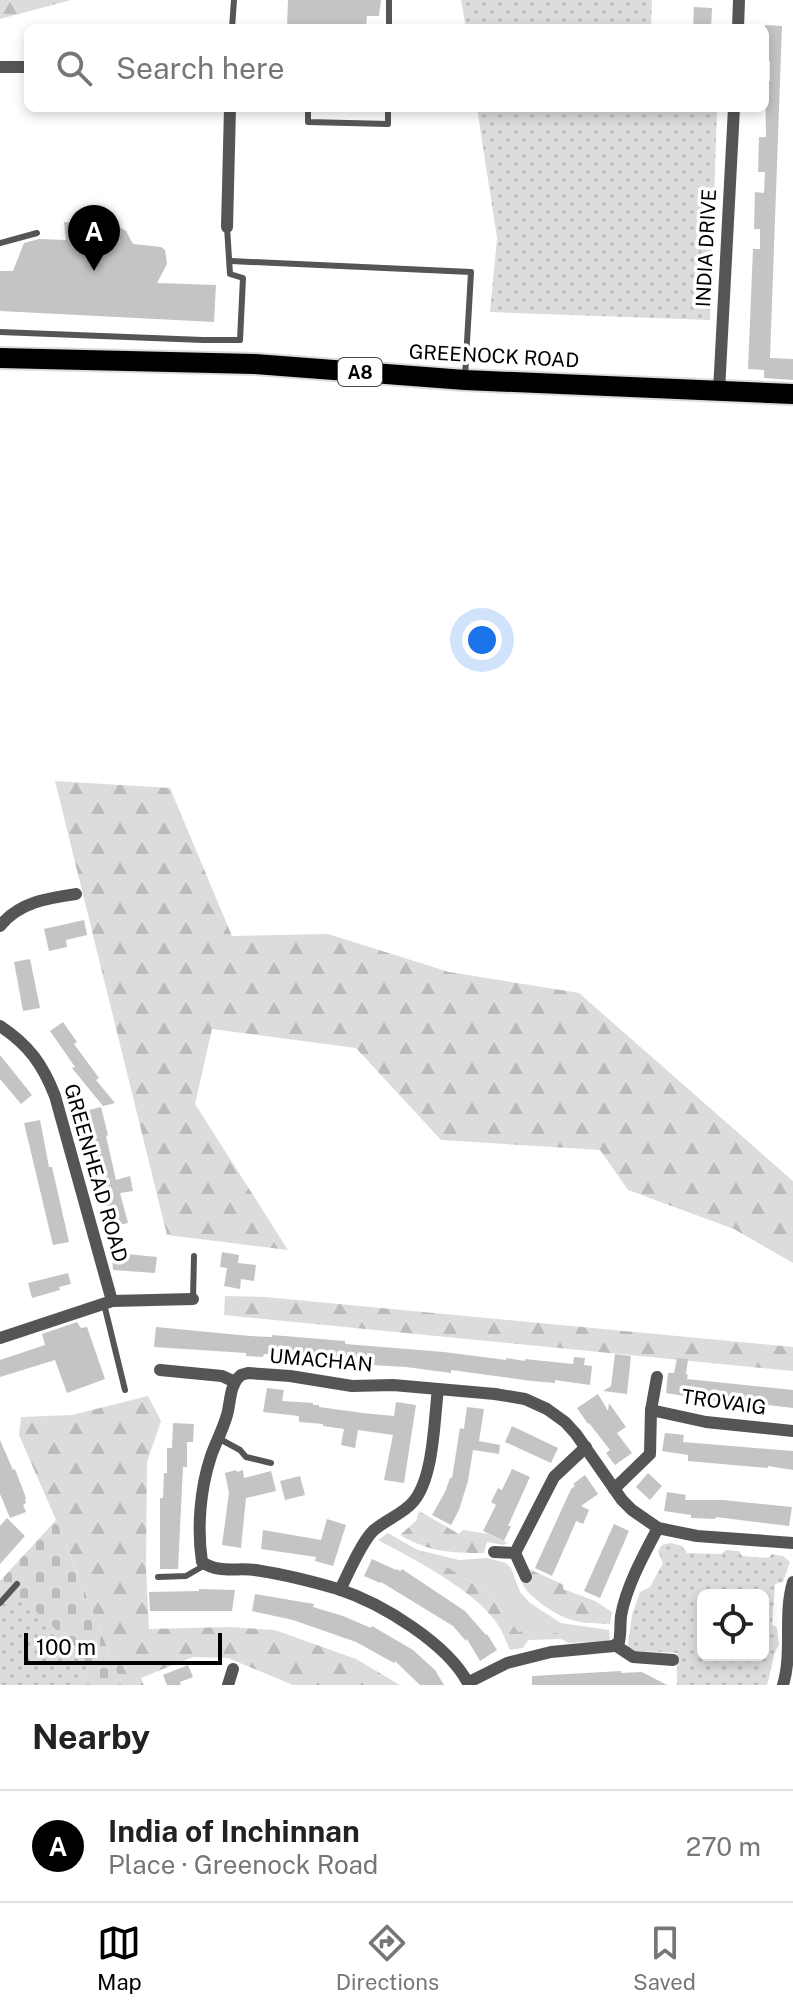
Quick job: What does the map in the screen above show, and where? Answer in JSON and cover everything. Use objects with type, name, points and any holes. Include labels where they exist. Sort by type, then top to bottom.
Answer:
[{"type":"main road","name":"GREENOCK ROAD","points":[[0,358],[270,365],[465,380],[793,394]]},
{"type":"street","points":[[738,24],[739,0]]},
{"type":"street","points":[[0,67],[24,67]]},
{"type":"street","points":[[227,227],[230,112]]},
{"type":"street","name":"INDIA DRIVE","points":[[719,391],[734,112]]},
{"type":"street","points":[[0,926],[23,907],[43,899],[76,894]]},
{"type":"street","name":"GREENHEAD ROAD","points":[[0,1026],[29,1051],[45,1072],[55,1096],[108,1302]]},
{"type":"street","points":[[0,1338],[108,1302],[193,1299]]},
{"type":"street","points":[[160,1370],[222,1376],[235,1382],[205,1481],[201,1517],[202,1562],[211,1568],[258,1570],[340,1590],[398,1617],[440,1648],[469,1684],[507,1663],[551,1652],[619,1642],[626,1599],[658,1528]]},
{"type":"street","name":"UMACHAN","points":[[235,1382],[248,1373],[352,1386],[393,1385],[525,1399],[565,1422],[632,1510],[658,1528],[697,1536],[793,1543]]},
{"type":"street","points":[[614,1489],[650,1454],[651,1410],[657,1377]]},
{"type":"street","points":[[340,1590],[372,1532],[412,1504],[422,1489],[428,1473],[438,1389]]},
{"type":"street","name":"TROVAIG","points":[[651,1410],[706,1422],[793,1431]]},
{"type":"street","points":[[515,1553],[554,1477],[586,1447]]},
{"type":"street","points":[[494,1552],[515,1553]]},
{"type":"street","points":[[515,1553],[526,1577]]},
{"type":"street","points":[[783,1685],[789,1658],[789,1604],[793,1582]]},
{"type":"street","points":[[615,1645],[633,1657],[673,1660]]},
{"type":"street","points":[[228,1685],[233,1669]]},
{"type":"lane","points":[[232,24],[234,0]]},
{"type":"lane","points":[[389,0],[389,24]]},
{"type":"lane","points":[[308,112],[308,122],[388,124],[388,112]]},
{"type":"lane","points":[[0,332],[240,340],[243,278],[230,274],[227,227]]},
{"type":"lane","points":[[0,243],[37,233]]},
{"type":"lane","points":[[231,261],[471,272],[465,380]]},
{"type":"lane","points":[[223,363],[225,340]]},
{"type":"lane","points":[[193,1299],[194,1256]]},
{"type":"lane","points":[[108,1302],[125,1390]]},
{"type":"lane","points":[[218,1438],[240,1450],[246,1457],[271,1463]]},
{"type":"lane","points":[[158,1577],[186,1576],[205,1565]]},
{"type":"lane","points":[[0,1603],[17,1584]]},
{"type":"green space","points":[[0,0],[71,0],[0,19]]},
{"type":"green space","points":[[461,0],[652,0],[651,24],[465,24]]},
{"type":"green space","points":[[478,112],[717,112],[710,320],[490,312],[497,238]]},
{"type":"green space","points":[[55,781],[170,788],[232,936],[328,934],[449,972],[579,993],[793,1181],[793,1263],[734,1229],[628,1190],[600,1150],[441,1140],[356,1048],[212,1029],[195,1104],[288,1250],[167,1235]]},
{"type":"green space","points":[[225,1296],[265,1297],[793,1347],[793,1371],[224,1315]]},
{"type":"green space","points":[[148,1396],[161,1421],[147,1462],[149,1629],[229,1627],[275,1630],[356,1659],[400,1685],[293,1685],[228,1658],[193,1657],[141,1678],[144,1685],[122,1685],[19,1435],[21,1417],[72,1415]]},
{"type":"green space","points":[[419,1511],[459,1534],[463,1530],[488,1534],[508,1543],[487,1542],[484,1553],[451,1552],[421,1545],[400,1535],[416,1521]]},
{"type":"green space","points":[[56,1520],[122,1685],[82,1685],[88,1668],[0,1598],[0,1581]]},
{"type":"green space","points":[[388,1533],[490,1595],[519,1633],[525,1627],[560,1634],[561,1639],[528,1640],[523,1648],[510,1650],[498,1625],[486,1610],[442,1576],[378,1540]]},
{"type":"green space","points":[[671,1543],[682,1546],[687,1553],[739,1551],[742,1556],[783,1556],[790,1562],[783,1582],[775,1584],[772,1625],[777,1627],[779,1645],[767,1685],[677,1685],[677,1653],[633,1653],[627,1650],[632,1615],[640,1592],[650,1587],[663,1563],[658,1551],[662,1545]]},
{"type":"green space","points":[[414,1549],[459,1560],[487,1558],[506,1563],[520,1592],[530,1603],[561,1623],[609,1630],[610,1639],[568,1643],[561,1639],[560,1634],[519,1634],[490,1595]]},
{"type":"green space","points":[[529,1569],[612,1612],[610,1624],[572,1620],[544,1605],[522,1583],[530,1578]]},
{"type":"green space","points":[[17,1594],[82,1653],[88,1668],[82,1685],[0,1685],[0,1598],[5,1604]]},
{"type":"building","points":[[288,0],[381,0],[379,16],[367,16],[366,24],[287,24]]},
{"type":"building","points":[[694,7],[712,8],[711,24],[693,24]]},
{"type":"building","points":[[769,25],[782,26],[770,358],[793,359],[793,380],[764,378],[764,370],[748,369],[753,249],[760,249],[760,229],[754,229],[755,192],[764,193],[765,172],[758,172],[759,137],[766,137]]},
{"type":"building","points":[[64,222],[116,225],[126,231],[133,244],[161,247],[165,250],[167,264],[157,283],[216,285],[214,322],[0,311],[0,271],[13,271],[24,243],[39,239],[66,240]]},
{"type":"building","points":[[84,920],[87,935],[66,940],[67,947],[49,951],[44,929]]},
{"type":"building","points":[[30,959],[40,1008],[23,1011],[14,962]]},
{"type":"building","points":[[63,1022],[77,1042],[74,1044],[99,1078],[96,1080],[115,1103],[103,1106],[72,1068],[75,1067],[50,1031]]},
{"type":"building","points":[[0,1055],[32,1095],[21,1104],[0,1079]]},
{"type":"building","points":[[101,1107],[116,1180],[130,1176],[133,1191],[120,1193],[128,1223],[112,1227],[85,1111]]},
{"type":"building","points":[[40,1120],[69,1242],[53,1245],[24,1123]]},
{"type":"building","points":[[222,1252],[239,1255],[238,1263],[256,1265],[254,1281],[241,1279],[240,1289],[224,1286],[227,1268],[220,1267]]},
{"type":"building","points":[[112,1255],[157,1257],[155,1273],[113,1270]]},
{"type":"building","points":[[68,1273],[71,1284],[32,1298],[28,1283]]},
{"type":"building","points":[[77,1322],[81,1328],[87,1327],[105,1379],[67,1393],[55,1360],[0,1377],[0,1360],[45,1345],[42,1334]]},
{"type":"building","points":[[156,1327],[345,1341],[345,1344],[506,1360],[573,1364],[574,1357],[585,1358],[584,1365],[592,1366],[590,1385],[451,1370],[451,1373],[353,1364],[353,1360],[299,1359],[264,1354],[263,1357],[246,1356],[246,1353],[154,1347]]},
{"type":"building","points":[[615,1354],[631,1356],[627,1394],[603,1391],[611,1386]]},
{"type":"building","points":[[677,1358],[688,1359],[687,1379],[793,1390],[793,1408],[743,1402],[743,1405],[734,1404],[666,1393],[668,1373],[674,1373]]},
{"type":"building","points":[[267,1388],[284,1390],[282,1401],[313,1403],[319,1407],[363,1413],[394,1416],[396,1402],[416,1405],[404,1483],[384,1480],[393,1435],[358,1430],[355,1448],[341,1445],[344,1429],[299,1422],[299,1416],[263,1412]]},
{"type":"building","points":[[598,1394],[608,1411],[609,1403],[626,1427],[617,1433],[632,1453],[615,1465],[606,1453],[610,1450],[577,1408]]},
{"type":"building","points":[[467,1407],[484,1409],[479,1441],[500,1445],[499,1454],[473,1450],[468,1481],[451,1525],[432,1515],[452,1478],[460,1428],[464,1429]]},
{"type":"building","points":[[173,1423],[194,1424],[193,1442],[187,1442],[187,1467],[183,1467],[178,1569],[160,1569],[160,1498],[163,1498],[164,1473],[167,1473],[167,1448],[172,1448]]},
{"type":"building","points":[[512,1426],[558,1448],[551,1463],[505,1442]]},
{"type":"building","points":[[665,1433],[684,1435],[683,1442],[793,1451],[793,1470],[688,1461],[688,1455],[662,1451]]},
{"type":"building","points":[[0,1440],[26,1498],[23,1505],[26,1512],[10,1518],[0,1494]]},
{"type":"building","points":[[512,1469],[530,1477],[504,1541],[483,1531],[496,1505],[491,1502],[498,1488],[502,1490]]},
{"type":"building","points":[[243,1470],[244,1478],[271,1471],[276,1491],[246,1498],[241,1548],[222,1545],[229,1493],[225,1473]]},
{"type":"building","points":[[648,1473],[662,1486],[650,1500],[636,1487]]},
{"type":"building","points":[[585,1475],[598,1494],[581,1506],[589,1510],[583,1524],[576,1521],[552,1576],[535,1568],[575,1486],[573,1484]]},
{"type":"building","points":[[300,1476],[305,1495],[285,1500],[280,1481]]},
{"type":"building","points":[[667,1492],[686,1495],[685,1500],[723,1500],[792,1507],[789,1526],[716,1517],[691,1518],[691,1515],[664,1511]]},
{"type":"building","points":[[7,1518],[25,1536],[0,1564],[0,1526]]},
{"type":"building","points":[[327,1519],[346,1525],[333,1566],[315,1561],[316,1557],[261,1549],[263,1530],[321,1540]]},
{"type":"building","points":[[614,1524],[629,1531],[600,1598],[584,1591]]},
{"type":"building","points":[[372,1559],[396,1570],[402,1569],[465,1611],[487,1634],[497,1650],[480,1661],[467,1639],[453,1626],[381,1582],[364,1576]]},
{"type":"building","points":[[235,1590],[232,1611],[150,1611],[149,1592]]},
{"type":"building","points":[[255,1594],[314,1604],[313,1607],[372,1626],[413,1650],[435,1670],[444,1685],[420,1685],[395,1661],[356,1642],[293,1620],[252,1611]]},
{"type":"building","points":[[188,1665],[193,1677],[180,1682],[181,1685],[167,1685],[163,1675]]},
{"type":"building","points":[[642,1672],[667,1685],[532,1685],[532,1676]]},
{"type":"place","name":"India of Inchinnan","points":[[94,271]]}]
